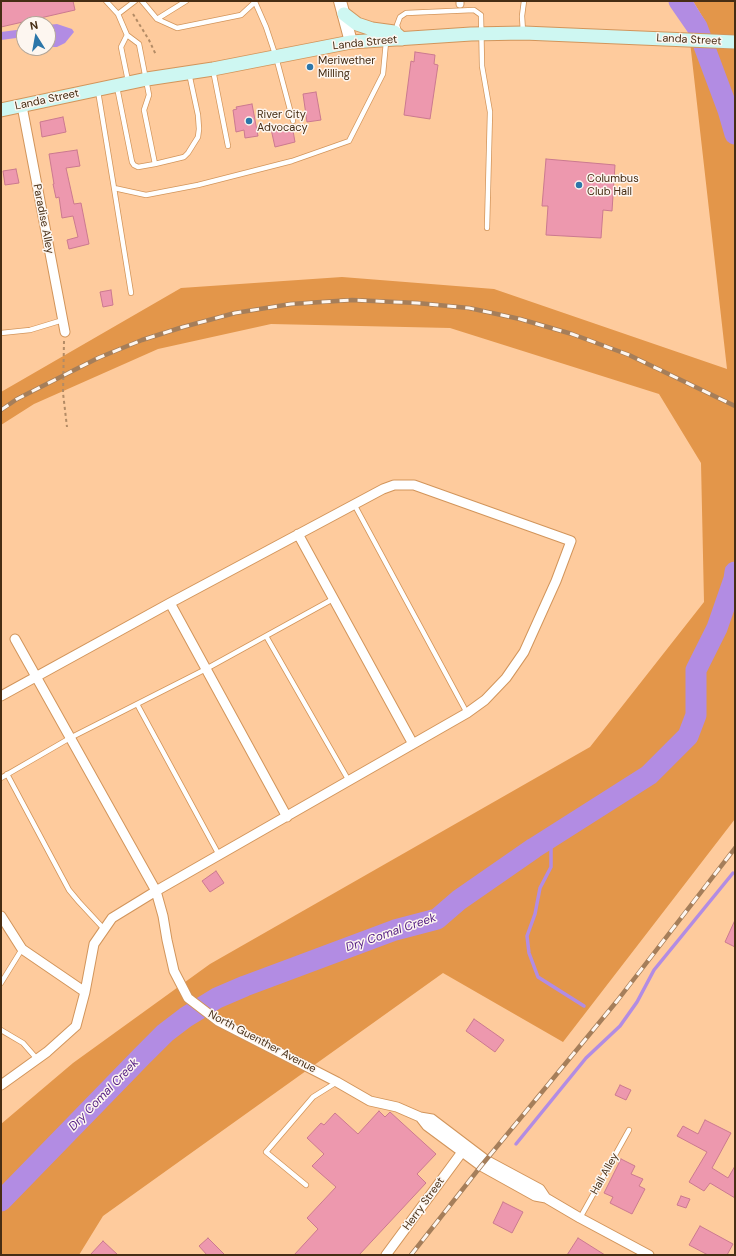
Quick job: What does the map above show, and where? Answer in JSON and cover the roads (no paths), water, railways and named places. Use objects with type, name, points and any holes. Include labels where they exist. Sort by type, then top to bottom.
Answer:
[{"type":"main road","points":[[344,14],[357,24],[372,29],[394,32],[402,39]]},
{"type":"main road","name":"Landa Street","points":[[1,110],[147,79],[212,69],[351,42],[524,33],[735,42]]},
{"type":"street","points":[[340,1],[351,42]]},
{"type":"street","name":"Paradise Alley","points":[[22,106],[65,332]]},
{"type":"street","points":[[1,696],[298,534],[383,489],[394,485],[414,485],[571,541],[556,581],[524,652],[506,678],[485,700],[467,713],[156,891],[112,918],[94,944],[85,992],[76,1026],[47,1052],[1,1085]]},
{"type":"street","points":[[298,534],[413,744]]},
{"type":"street","points":[[170,603],[287,817]]},
{"type":"street","name":"North Guenther Avenue","points":[[15,639],[156,891],[163,916],[174,971],[188,998],[218,1021],[337,1082],[370,1101],[397,1107],[420,1117],[432,1119],[486,1160],[540,1189],[546,1198]]},
{"type":"street","points":[[1,916],[22,949],[85,992]]},
{"type":"street","name":"North Guenther Avenue","points":[[420,1117],[427,1126],[481,1166],[535,1196],[546,1198],[649,1255]]},
{"type":"street","name":"Herry Street","points":[[386,1255],[462,1152]]},
{"type":"lane","points":[[106,1],[118,14],[127,35],[139,44],[149,95],[144,110],[155,164]]},
{"type":"lane","points":[[118,14],[135,1]]},
{"type":"lane","points":[[142,1],[157,19],[177,28],[241,15],[255,2],[266,27],[276,57],[293,120]]},
{"type":"lane","points":[[157,19],[186,1]]},
{"type":"lane","points":[[524,1],[522,16],[524,33]]},
{"type":"lane","points":[[402,39],[397,26],[400,17],[406,13],[474,10],[481,15],[482,66],[490,112],[487,228]]},
{"type":"lane","points":[[127,35],[122,47],[123,85],[132,162],[134,165],[155,164],[184,157],[198,137],[198,115],[189,73]]},
{"type":"lane","points":[[114,188],[146,195],[198,185],[292,161],[349,141],[382,74],[386,41]]},
{"type":"lane","points":[[212,69],[228,146]]},
{"type":"lane","points":[[97,90],[131,293]]},
{"type":"lane","points":[[1,332],[30,330],[62,320]]},
{"type":"lane","points":[[354,504],[467,713]]},
{"type":"lane","points":[[1,778],[70,738],[206,669],[333,599]]},
{"type":"lane","points":[[266,636],[349,781]]},
{"type":"lane","points":[[137,704],[219,855]]},
{"type":"lane","points":[[7,774],[69,890],[104,930]]},
{"type":"lane","points":[[1,983],[22,949]]},
{"type":"lane","points":[[1,1030],[23,1043],[37,1059]]},
{"type":"lane","points":[[306,1185],[266,1152],[313,1097],[337,1082]]},
{"type":"lane","name":"Hall Alley","points":[[580,1218],[629,1130]]},
{"type":"waterway","name":"Dry Comal Creek","points":[[679,1],[697,27],[728,110],[735,134]]},
{"type":"waterway","name":"Dry Comal Creek","points":[[1,1201],[165,1033],[186,1017],[217,998],[245,986],[395,930],[437,919],[459,900],[534,848],[649,775],[688,736],[696,715],[696,670],[717,628],[735,572]]},
{"type":"waterway","points":[[551,838],[551,867],[540,888],[535,914],[527,936],[529,953],[538,977],[584,1006]]},
{"type":"waterway","points":[[516,1144],[586,1058],[620,1026],[637,1002],[654,970],[733,873]]},
{"type":"railway","points":[[1,410],[17,399],[98,358],[142,340],[183,327],[235,313],[291,304],[352,300],[417,303],[469,308],[520,319],[572,334],[629,355],[735,406]]},
{"type":"railway","points":[[411,1255],[481,1166],[617,1001],[735,848]]},
{"type":"place","name":"Meriwether Milling","points":[[310,67]]},
{"type":"place","name":"River City Advocacy","points":[[249,121]]},
{"type":"place","name":"Columbus Club Hall","points":[[579,185]]}]
